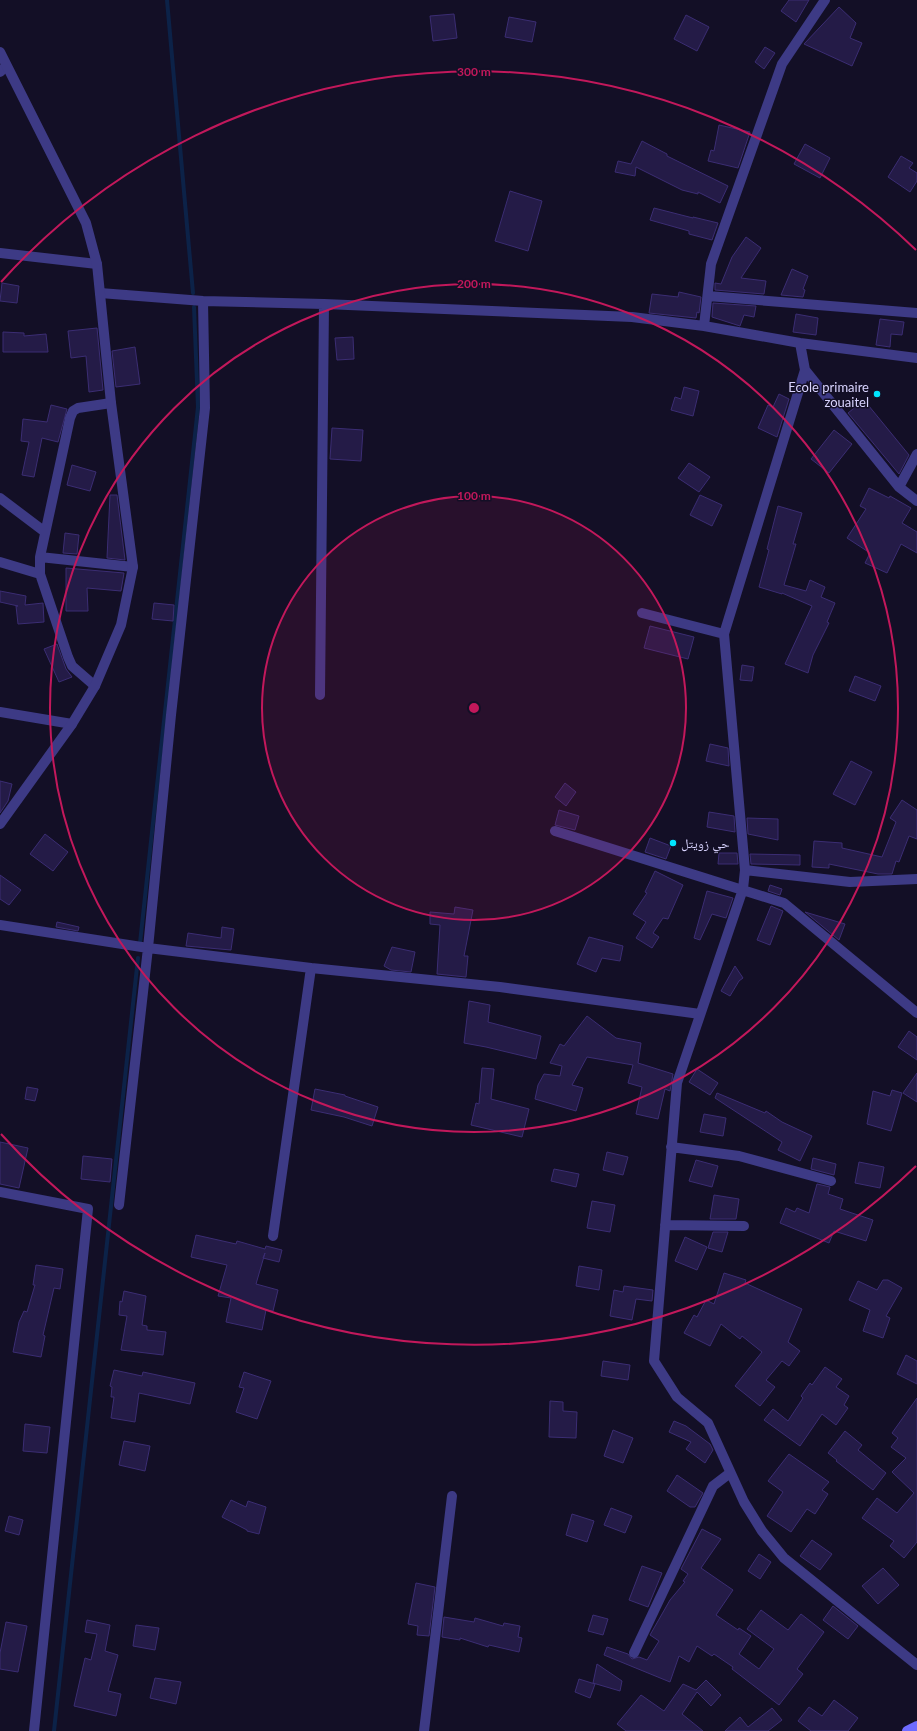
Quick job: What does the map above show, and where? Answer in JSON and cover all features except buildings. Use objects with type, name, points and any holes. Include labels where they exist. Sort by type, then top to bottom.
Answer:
[{"type":"main road","points":[[907,1731],[917,1726]]},
{"type":"street","points":[[704,326],[711,264],[782,64],[825,0]]},
{"type":"street","points":[[0,52],[3,69],[86,223],[97,264],[111,402],[133,567],[120,625],[95,686],[72,724],[0,824]]},
{"type":"street","points":[[0,253],[97,264]]},
{"type":"street","points":[[100,293],[203,301],[324,304],[632,317],[704,326],[800,343],[917,358]]},
{"type":"street","points":[[708,296],[917,313]]},
{"type":"street","points":[[119,1205],[148,948],[171,715],[205,408],[203,301]]},
{"type":"street","points":[[320,695],[324,304]]},
{"type":"street","points":[[800,343],[805,370],[724,634],[745,870],[743,889],[677,1082],[654,1361],[677,1397],[708,1423],[744,1502],[762,1531],[784,1558],[917,1665]]},
{"type":"street","points":[[805,370],[899,487],[917,500]]},
{"type":"street","points":[[95,686],[72,666],[68,657],[40,574],[40,557],[70,418],[73,411],[78,408],[111,402]]},
{"type":"street","points":[[899,487],[917,454]]},
{"type":"street","points":[[0,498],[45,532]]},
{"type":"street","points":[[40,557],[133,567]]},
{"type":"street","points":[[0,562],[40,574]]},
{"type":"street","points":[[642,613],[724,634]]},
{"type":"street","points":[[0,712],[72,724]]},
{"type":"street","points":[[555,831],[784,903],[917,1013]]},
{"type":"street","points":[[745,870],[850,882],[917,879]]},
{"type":"street","points":[[0,925],[148,948],[311,968],[500,987],[700,1014]]},
{"type":"street","points":[[273,1236],[311,968]]},
{"type":"street","points":[[671,1147],[739,1156],[831,1181]]},
{"type":"street","points":[[0,1192],[88,1209],[34,1731]]},
{"type":"street","points":[[665,1225],[744,1226]]},
{"type":"street","points":[[634,1653],[713,1486],[730,1473]]},
{"type":"street","points":[[424,1731],[452,1496]]},
{"type":"waterway","points":[[167,0],[193,293]]},
{"type":"waterway","points":[[140,943],[198,407],[194,307]]},
{"type":"waterway","points":[[54,1731],[138,958]]},
{"type":"place","name":"Ecole primaire zouaitel","points":[[877,394]]},
{"type":"place","name":"حي زويتل","points":[[673,843]]}]
